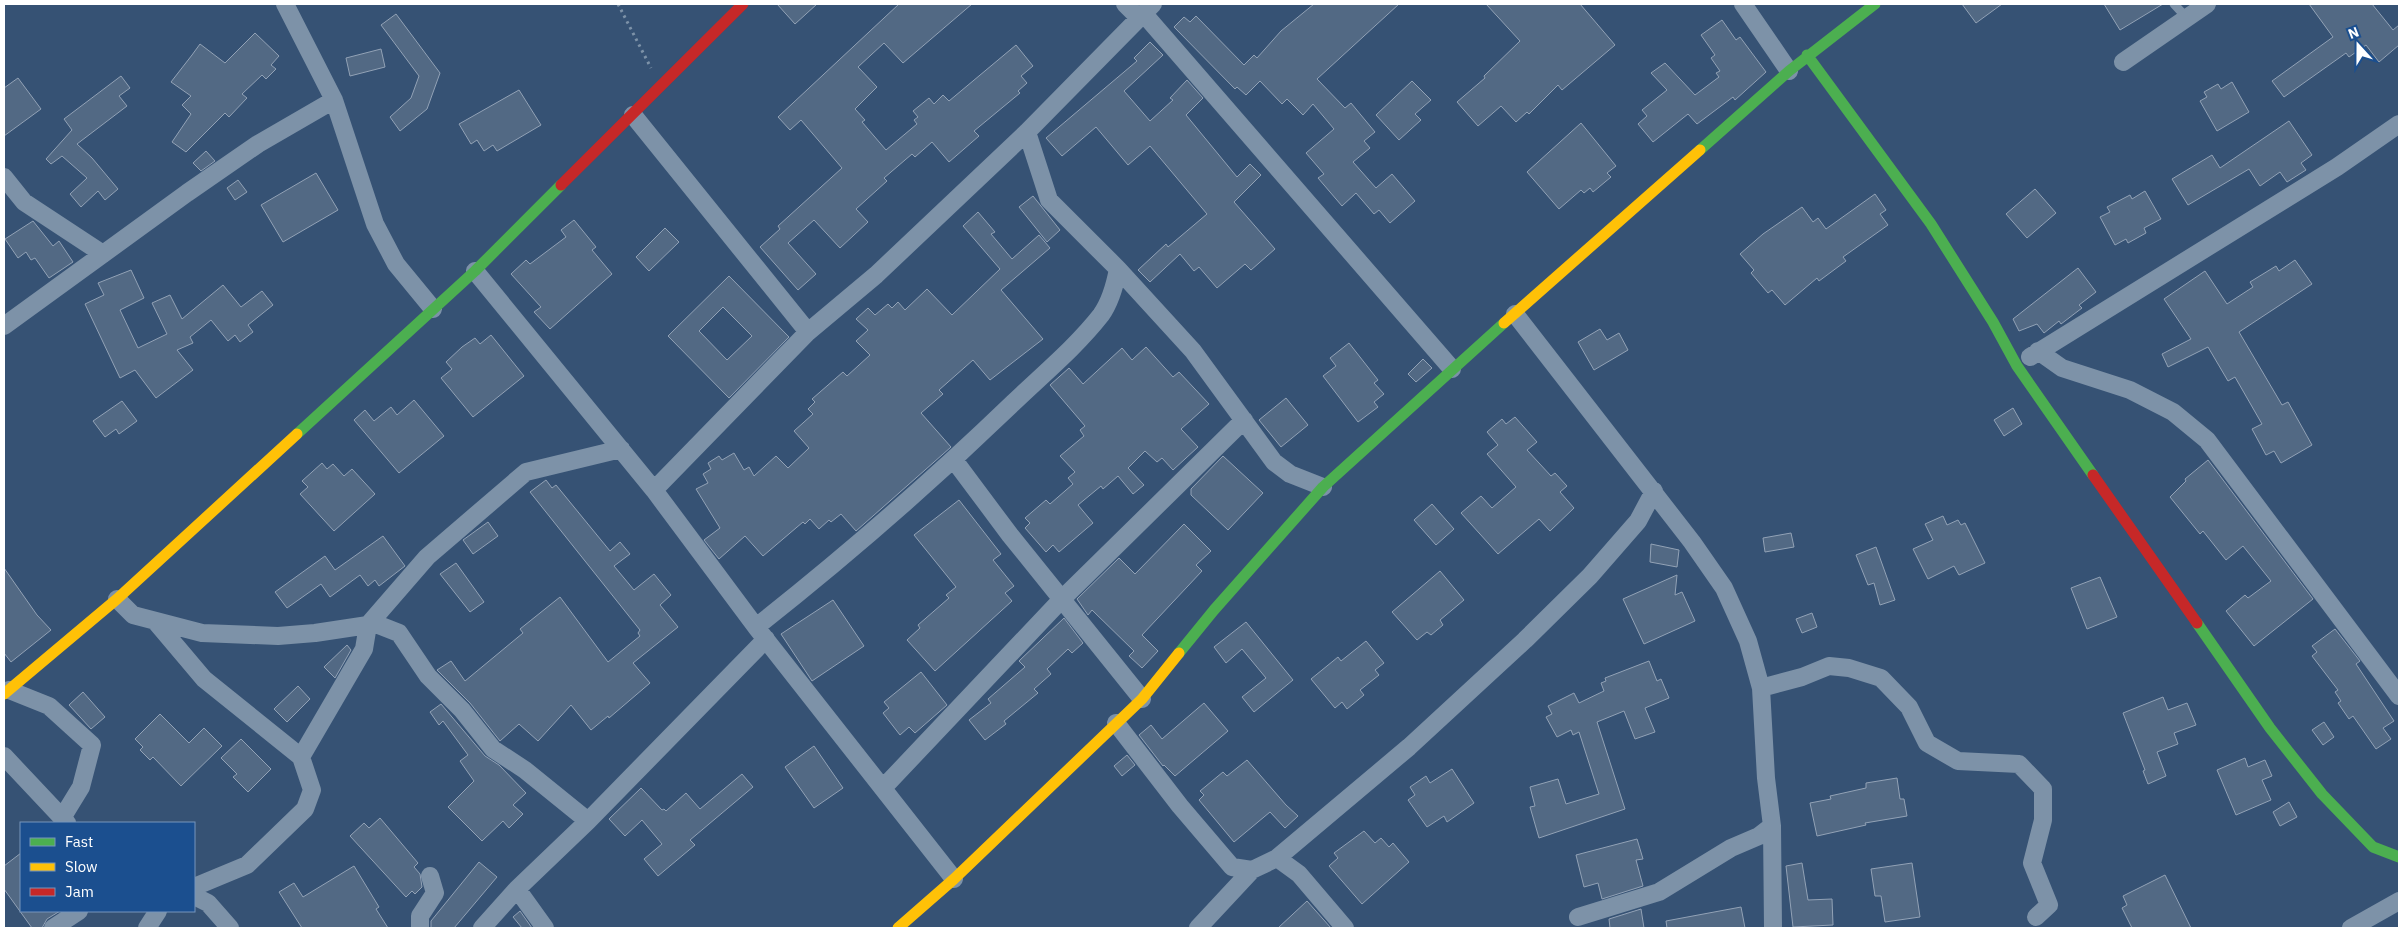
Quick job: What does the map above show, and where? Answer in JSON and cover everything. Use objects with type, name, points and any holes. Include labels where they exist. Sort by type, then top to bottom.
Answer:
[{"type":"street","points":[[285,4],[334,100],[375,224],[396,264],[433,309]]},
{"type":"street","points":[[6,692],[117,599],[475,271],[744,4]]},
{"type":"street","points":[[1125,4],[1146,12],[1452,369]]},
{"type":"street","points":[[1744,4],[1789,71]]},
{"type":"street","points":[[898,928],[954,879],[1116,722],[1142,700],[1214,610],[1323,487],[1452,369],[1807,55],[1875,4]]},
{"type":"street","points":[[2123,62],[2207,4]]},
{"type":"street","points":[[654,490],[808,332],[876,275],[1027,132],[1146,12]]},
{"type":"street","points":[[1807,55],[1931,224],[2017,366],[2270,728],[2322,794],[2373,847],[2399,857]]},
{"type":"street","points":[[4,326],[186,193],[258,144],[334,100]]},
{"type":"street","points":[[633,115],[808,332]]},
{"type":"street","points":[[2017,366],[2038,351],[2337,167],[2399,124]]},
{"type":"street","points":[[1027,132],[1048,200],[1118,269],[1193,351],[1274,462],[1290,474],[1323,487]]},
{"type":"street","points":[[4,177],[24,202],[103,254]]},
{"type":"street","points":[[482,928],[517,889],[588,821],[761,633],[954,460],[1071,347],[1101,314],[1113,291],[1118,269]]},
{"type":"street","points":[[475,271],[654,490],[761,633],[954,879]]},
{"type":"street","points":[[1516,314],[1654,491],[1724,588],[1748,641],[1762,688],[1766,778],[1772,826],[1773,928]]},
{"type":"street","points":[[2038,351],[2062,368],[2130,390],[2173,412],[2207,440],[2399,696]]},
{"type":"street","points":[[883,788],[1062,599],[1244,420]]},
{"type":"street","points":[[301,757],[364,649],[370,624],[427,557],[526,472],[621,449]]},
{"type":"street","points":[[954,460],[1010,535],[1142,700]]},
{"type":"street","points":[[1198,928],[1252,870],[1277,858],[1408,746],[1525,640],[1590,576],[1638,521],[1654,491]]},
{"type":"street","points":[[117,599],[133,615],[202,633],[278,636],[370,624],[399,633],[428,676],[462,710],[493,749],[525,770],[588,821]]},
{"type":"street","points":[[155,621],[204,678],[301,757],[312,790],[305,809],[248,864],[195,887]]},
{"type":"street","points":[[1762,688],[1802,677],[1829,666],[1849,668],[1881,678],[1909,707],[1927,744],[1958,761],[2019,764],[2043,789],[2043,820],[2032,863],[2049,905],[2036,916]]},
{"type":"street","points":[[4,756],[65,821],[81,787],[92,745],[49,706],[6,692]]},
{"type":"street","points":[[1116,722],[1180,806],[1232,867],[1252,870]]},
{"type":"street","points":[[1578,917],[1659,892],[1731,848],[1759,836],[1772,826]]},
{"type":"street","points":[[1277,858],[1299,874],[1345,928]]},
{"type":"street","points":[[420,928],[420,916],[435,893],[430,876]]},
{"type":"street","points":[[517,889],[545,928]]},
{"type":"street","points":[[195,897],[208,904],[230,928]]},
{"type":"street","points":[[2351,928],[2399,901]]},
{"type":"street","points":[[53,928],[77,912]]},
{"type":"street","points":[[147,928],[157,912]]},
{"type":"lane","points":[[2174,4],[2186,17]]},
{"type":"path","points":[[618,4],[661,87]]},
{"type":"building","points":[[777,4],[817,4],[795,24]]},
{"type":"building","points":[[899,4],[972,4],[903,63],[884,43],[858,67],[877,87],[855,109],[865,120],[862,122],[886,150],[917,124],[914,120],[918,117],[913,111],[929,98],[934,104],[943,95],[949,101],[1016,45],[1033,66],[1021,76],[1027,83],[1018,91],[1020,93],[974,131],[979,136],[949,162],[932,142],[915,157],[912,154],[884,178],[887,181],[856,209],[868,222],[840,248],[814,220],[788,243],[816,274],[798,290],[760,247],[780,229],[778,226],[842,168],[801,120],[790,130],[778,117]]},
{"type":"building","points":[[1314,4],[1399,4],[1317,79],[1345,108],[1351,103],[1375,132],[1364,141],[1370,148],[1353,162],[1376,188],[1392,174],[1415,201],[1390,223],[1379,210],[1374,214],[1356,193],[1342,206],[1318,178],[1324,174],[1306,153],[1334,129],[1313,104],[1303,115],[1287,99],[1282,104],[1260,81],[1246,95],[1237,87],[1235,89],[1174,27],[1184,17],[1190,22],[1196,16],[1244,65],[1254,55],[1257,58],[1281,31]]},
{"type":"building","points":[[1486,4],[1580,4],[1615,45],[1562,90],[1558,85],[1529,114],[1527,112],[1516,122],[1501,106],[1478,126],[1457,102],[1485,78],[1484,76],[1520,41]]},
{"type":"building","points":[[1962,4],[2002,4],[1976,23]]},
{"type":"building","points":[[2104,4],[2163,4],[2120,30]]},
{"type":"building","points":[[2309,4],[2372,4],[2393,30],[2399,25],[2399,45],[2379,62],[2366,45],[2349,57],[2346,53],[2284,97],[2272,81],[2333,37]]},
{"type":"building","points":[[396,14],[440,73],[427,109],[400,131],[390,117],[411,98],[419,76],[381,25]]},
{"type":"building","points":[[1722,20],[1736,40],[1740,37],[1766,72],[1735,100],[1733,97],[1697,124],[1688,114],[1653,142],[1638,124],[1647,116],[1642,110],[1667,90],[1651,73],[1665,63],[1695,95],[1719,77],[1716,73],[1720,71],[1711,58],[1715,55],[1701,35]]},
{"type":"building","points":[[255,33],[279,56],[271,65],[276,69],[266,79],[262,75],[242,94],[247,98],[229,117],[225,113],[186,152],[172,142],[191,114],[182,105],[191,96],[171,82],[200,44],[225,63]]},
{"type":"building","points":[[1150,42],[1163,55],[1124,91],[1150,121],[1173,100],[1170,98],[1187,80],[1203,98],[1186,115],[1237,177],[1250,164],[1261,175],[1234,202],[1275,249],[1251,270],[1245,264],[1217,288],[1199,267],[1194,271],[1180,254],[1150,282],[1138,270],[1166,244],[1168,247],[1207,214],[1150,146],[1128,165],[1096,127],[1062,156],[1046,138],[1137,61],[1134,58]]},
{"type":"building","points":[[381,49],[385,67],[350,76],[346,58]]},
{"type":"building","points":[[121,76],[130,88],[119,96],[127,106],[77,144],[92,158],[118,189],[105,200],[98,191],[81,207],[70,194],[87,178],[62,156],[51,164],[46,159],[72,130],[64,119]]},
{"type":"building","points":[[18,78],[41,109],[4,136],[4,88]]},
{"type":"building","points":[[1412,81],[1431,100],[1415,114],[1421,120],[1399,140],[1376,115]]},
{"type":"building","points":[[2232,82],[2249,112],[2217,131],[2200,101],[2207,97],[2204,92],[2218,84],[2221,89]]},
{"type":"building","points":[[519,90],[541,125],[497,151],[493,145],[484,151],[477,140],[471,144],[459,124]]},
{"type":"building","points":[[2289,121],[2312,155],[2301,163],[2306,170],[2287,182],[2280,172],[2260,186],[2249,169],[2188,205],[2172,179],[2212,155],[2220,168]]},
{"type":"building","points":[[1581,123],[1616,166],[1607,173],[1611,177],[1593,192],[1590,188],[1584,193],[1581,190],[1559,209],[1527,172]]},
{"type":"building","points":[[206,151],[215,161],[201,171],[193,163]]},
{"type":"building","points":[[316,173],[338,210],[283,242],[261,205]]},
{"type":"building","points":[[238,180],[247,192],[235,200],[227,188]]},
{"type":"building","points":[[2035,189],[2056,213],[2027,238],[2006,214]]},
{"type":"building","points":[[2145,191],[2161,219],[2144,228],[2146,233],[2128,243],[2126,239],[2115,245],[2100,217],[2110,212],[2107,207],[2130,195],[2132,199]]},
{"type":"building","points":[[1875,194],[1886,210],[1880,214],[1888,225],[1843,257],[1846,261],[1819,281],[1817,278],[1785,305],[1772,290],[1768,293],[1751,273],[1754,270],[1740,254],[1763,234],[1802,207],[1813,222],[1818,218],[1826,229]]},
{"type":"building","points":[[1033,196],[1060,230],[1047,242],[1019,207]]},
{"type":"building","points":[[978,212],[995,232],[991,234],[1012,259],[1039,235],[1050,248],[1001,290],[1043,339],[990,380],[973,360],[939,390],[943,394],[921,413],[951,447],[856,531],[841,514],[831,522],[829,520],[819,529],[810,519],[805,524],[803,522],[763,556],[745,536],[719,559],[704,540],[720,528],[696,489],[708,483],[703,474],[711,469],[708,463],[719,456],[722,460],[734,453],[744,470],[749,467],[754,476],[776,456],[788,468],[809,448],[794,431],[813,414],[808,409],[815,402],[812,399],[843,372],[847,376],[870,355],[856,341],[868,330],[856,319],[868,308],[875,315],[888,304],[892,308],[898,302],[905,310],[927,289],[952,315],[1000,269],[963,226]]},
{"type":"building","points":[[574,220],[596,247],[592,250],[612,274],[550,329],[534,312],[541,307],[511,274],[526,260],[530,264],[566,237],[561,230]]},
{"type":"building","points":[[33,221],[53,246],[59,241],[73,262],[49,278],[35,258],[31,260],[26,252],[18,258],[5,239]]},
{"type":"building","points":[[665,228],[679,242],[649,271],[636,257]]},
{"type":"building","points":[[2295,260],[2312,284],[2239,332],[2282,405],[2288,402],[2312,445],[2281,463],[2274,451],[2266,455],[2252,429],[2262,424],[2235,377],[2228,381],[2208,347],[2168,367],[2162,354],[2191,339],[2164,299],[2205,271],[2227,304],[2253,287],[2250,282],[2276,266],[2279,271]]},
{"type":"building","points":[[2078,268],[2096,292],[2079,305],[2082,308],[2061,324],[2059,321],[2044,333],[2037,324],[2019,331],[2013,319]]},
{"type":"building","points":[[131,270],[144,298],[120,310],[138,348],[167,334],[152,303],[170,295],[182,319],[223,285],[241,307],[262,291],[273,305],[248,325],[253,332],[240,342],[235,335],[228,341],[211,320],[190,337],[193,343],[177,350],[193,370],[156,398],[135,370],[120,378],[85,304],[104,295],[98,283]]},
{"type":"building","points":[[729,276],[789,337],[729,398],[668,336]],"holes":[[[723,307],[752,336],[727,360],[699,331]]]},
{"type":"building","points":[[1600,329],[1607,340],[1619,333],[1628,350],[1594,370],[1578,342]]},
{"type":"building","points":[[491,335],[524,376],[473,417],[441,378],[452,369],[446,362],[462,347],[475,338],[480,344]]},
{"type":"building","points":[[1349,343],[1378,380],[1374,383],[1384,394],[1374,402],[1378,407],[1358,422],[1323,376],[1336,366],[1330,358]]},
{"type":"building","points":[[1146,347],[1173,377],[1179,372],[1209,404],[1181,429],[1198,447],[1173,470],[1162,458],[1157,462],[1145,451],[1128,468],[1144,485],[1133,494],[1118,476],[1103,489],[1101,486],[1078,505],[1093,523],[1059,552],[1053,545],[1046,552],[1025,528],[1030,523],[1025,518],[1046,500],[1050,504],[1073,484],[1068,478],[1075,472],[1060,456],[1084,436],[1080,430],[1085,426],[1050,385],[1069,368],[1083,384],[1122,348],[1132,360]]},
{"type":"building","points":[[1423,359],[1432,368],[1416,382],[1408,374]]},
{"type":"building","points":[[1286,398],[1308,425],[1281,447],[1259,420]]},
{"type":"building","points":[[414,400],[444,436],[399,473],[354,420],[365,410],[374,421],[391,407],[397,415]]},
{"type":"building","points":[[122,401],[137,421],[119,434],[116,429],[105,437],[93,421]]},
{"type":"building","points":[[2013,408],[2022,424],[2004,436],[1994,420]]},
{"type":"building","points":[[1515,417],[1537,442],[1527,450],[1551,476],[1555,473],[1567,486],[1560,492],[1574,508],[1550,531],[1539,519],[1498,554],[1461,513],[1481,496],[1492,508],[1516,487],[1487,454],[1498,445],[1487,432],[1502,419],[1506,424]]},
{"type":"building","points":[[1223,456],[1263,493],[1228,530],[1191,495],[1191,489]]},
{"type":"building","points":[[2208,460],[2313,599],[2254,646],[2226,611],[2245,595],[2248,598],[2271,581],[2243,546],[2226,560],[2203,531],[2200,534],[2170,497],[2186,481],[2185,479]]},
{"type":"building","points":[[322,463],[327,469],[333,464],[344,476],[352,469],[375,494],[334,531],[300,494],[308,487],[302,481]]},
{"type":"building","points":[[546,480],[552,488],[556,485],[610,551],[620,542],[630,554],[614,566],[634,590],[654,574],[671,595],[660,605],[678,627],[633,663],[650,683],[609,718],[608,716],[591,730],[571,705],[538,741],[519,724],[500,741],[470,703],[437,670],[451,661],[465,681],[523,633],[520,629],[560,597],[608,662],[640,636],[638,633],[640,630],[530,492]]},
{"type":"building","points":[[959,500],[1001,554],[993,560],[1014,586],[1005,593],[1012,601],[935,671],[907,640],[920,628],[918,625],[949,598],[946,595],[956,587],[914,535]]},
{"type":"building","points":[[1432,504],[1454,529],[1436,545],[1414,520]]},
{"type":"building","points":[[1943,516],[1947,525],[1958,520],[1961,525],[1965,523],[1985,563],[1959,575],[1954,566],[1928,579],[1913,549],[1933,540],[1925,524]]},
{"type":"building","points":[[488,522],[498,536],[473,554],[463,540]]},
{"type":"building","points":[[1184,524],[1211,551],[1196,565],[1202,571],[1142,635],[1158,651],[1142,668],[1129,656],[1134,651],[1092,610],[1088,615],[1077,599],[1119,558],[1135,574]]},
{"type":"building","points":[[1791,533],[1794,547],[1765,552],[1763,538]]},
{"type":"building","points":[[383,536],[405,566],[379,586],[375,580],[368,586],[360,575],[330,597],[321,584],[287,608],[275,592],[325,556],[335,570]]},
{"type":"building","points":[[1651,544],[1679,550],[1677,567],[1650,562]]},
{"type":"building","points":[[1876,547],[1895,600],[1880,605],[1874,583],[1868,585],[1856,555]]},
{"type":"building","points":[[456,563],[484,602],[470,612],[440,574]]},
{"type":"building","points":[[4,568],[37,615],[51,630],[11,662],[4,653]]},
{"type":"building","points":[[1440,571],[1464,600],[1440,620],[1443,625],[1431,635],[1427,632],[1417,640],[1392,612]]},
{"type":"building","points":[[1677,575],[1675,595],[1682,592],[1695,621],[1644,644],[1623,599]]},
{"type":"building","points":[[2100,577],[2117,617],[2087,629],[2071,588]]},
{"type":"building","points":[[833,600],[864,646],[812,681],[781,634]]},
{"type":"building","points":[[1812,613],[1817,627],[1802,633],[1796,619]]},
{"type":"building","points":[[1064,618],[1083,643],[1072,653],[1068,649],[1047,669],[1051,674],[1034,689],[1038,693],[1004,721],[1006,724],[985,740],[969,720],[991,703],[988,699],[1025,667],[1019,661]]},
{"type":"building","points":[[1246,622],[1293,680],[1254,712],[1242,697],[1266,678],[1242,649],[1226,663],[1214,647]]},
{"type":"building","points":[[2335,629],[2360,661],[2356,664],[2394,721],[2383,728],[2391,739],[2376,749],[2353,716],[2349,719],[2338,703],[2341,701],[2335,692],[2338,690],[2312,656],[2317,652],[2312,646]]},
{"type":"building","points":[[1366,641],[1384,663],[1375,670],[1379,675],[1360,690],[1364,695],[1347,709],[1342,702],[1335,708],[1311,679],[1338,657],[1341,661]]},
{"type":"building","points":[[347,645],[351,650],[335,678],[324,667]]},
{"type":"building","points":[[1649,661],[1657,681],[1661,679],[1669,698],[1645,708],[1655,732],[1635,739],[1624,711],[1597,722],[1625,809],[1539,838],[1530,807],[1535,806],[1530,787],[1558,779],[1566,804],[1599,794],[1579,732],[1573,735],[1571,730],[1557,737],[1546,717],[1552,714],[1548,706],[1574,693],[1579,703],[1604,691],[1601,683],[1606,681],[1605,678]]},
{"type":"building","points":[[921,672],[947,705],[915,733],[909,727],[900,735],[883,713],[889,708],[884,702]]},
{"type":"building","points":[[298,686],[310,699],[287,722],[274,709]]},
{"type":"building","points":[[83,692],[105,717],[91,729],[69,705]]},
{"type":"building","points":[[2163,697],[2168,710],[2187,703],[2196,725],[2174,733],[2178,744],[2157,752],[2166,776],[2148,784],[2143,771],[2145,770],[2123,713]]},
{"type":"building","points":[[1204,703],[1228,731],[1175,776],[1163,766],[1139,735],[1151,725],[1162,739]]},
{"type":"building","points":[[441,704],[485,756],[499,765],[526,793],[513,805],[523,814],[509,828],[503,821],[482,841],[448,807],[474,781],[460,761],[468,755],[443,721],[439,725],[430,712]]},
{"type":"building","points":[[160,714],[189,743],[204,728],[222,746],[181,786],[153,757],[150,760],[140,750],[143,747],[135,739]]},
{"type":"building","points":[[2324,722],[2334,737],[2323,745],[2312,730]]},
{"type":"building","points":[[241,739],[271,769],[248,792],[233,777],[237,774],[221,758]]},
{"type":"building","points":[[814,746],[843,788],[814,808],[785,767]]},
{"type":"building","points":[[1127,755],[1135,765],[1122,776],[1114,766]]},
{"type":"building","points":[[2245,758],[2248,767],[2265,760],[2272,776],[2262,780],[2271,800],[2236,815],[2217,770]]},
{"type":"building","points":[[1247,760],[1298,816],[1285,828],[1270,812],[1234,842],[1199,800],[1204,795],[1200,791],[1223,772],[1227,776]]},
{"type":"building","points":[[1452,769],[1474,803],[1447,822],[1444,816],[1427,827],[1408,800],[1415,795],[1410,787],[1426,776],[1430,783]]},
{"type":"building","points":[[742,774],[753,787],[690,840],[695,845],[658,876],[644,859],[662,844],[642,820],[625,836],[609,819],[641,788],[662,810],[666,811],[686,793],[700,809]]},
{"type":"building","points":[[1897,778],[1900,799],[1904,799],[1907,816],[1865,823],[1866,825],[1817,836],[1810,803],[1831,799],[1830,796],[1866,788],[1866,783]]},
{"type":"building","points":[[2289,802],[2297,817],[2280,826],[2273,812]]},
{"type":"building","points":[[380,818],[418,863],[414,867],[420,874],[422,887],[415,894],[412,891],[406,897],[350,836],[364,823],[369,828]]},
{"type":"building","points":[[1364,831],[1375,843],[1381,838],[1389,847],[1393,843],[1409,862],[1362,904],[1329,866],[1338,858],[1334,853]]},
{"type":"building","points":[[1637,839],[1643,859],[1636,860],[1643,886],[1602,899],[1598,883],[1584,887],[1576,855]]},
{"type":"building","points":[[20,854],[20,911],[4,889],[4,866]]},
{"type":"building","points":[[479,862],[497,877],[454,928],[431,928],[431,921]]},
{"type":"building","points":[[1802,863],[1808,900],[1832,899],[1833,925],[1793,927],[1786,866]]},
{"type":"building","points":[[1912,863],[1920,917],[1885,922],[1881,896],[1875,896],[1871,869]]},
{"type":"building","points":[[354,866],[379,907],[376,909],[388,928],[302,928],[279,892],[294,883],[303,897]]},
{"type":"building","points":[[2165,875],[2191,928],[2132,928],[2122,908],[2127,905],[2123,896]]},
{"type":"building","points":[[1307,901],[1331,928],[1278,928]]},
{"type":"building","points":[[1741,907],[1745,928],[1667,928],[1666,921]]},
{"type":"building","points":[[1641,909],[1644,928],[1610,928],[1609,919]]},
{"type":"building","points":[[520,911],[532,928],[522,928],[513,917]]},
{"type":"building","points":[[21,912],[58,912],[47,919],[42,928],[32,928]]},
{"type":"traffic: fast","points":[[1700,150],[1789,71],[1875,4]]},
{"type":"traffic: fast","points":[[1807,55],[1931,224],[1993,322],[2017,366],[2093,475]]},
{"type":"traffic: fast","points":[[297,434],[475,271],[561,185]]},
{"type":"traffic: fast","points":[[1179,653],[1214,610],[1323,487],[1504,323]]},
{"type":"traffic: fast","points":[[2197,623],[2270,728],[2322,794],[2373,847],[2399,857]]},
{"type":"traffic: slow","points":[[1504,323],[1700,150]]},
{"type":"traffic: slow","points":[[4,694],[117,599],[297,434]]},
{"type":"traffic: slow","points":[[898,928],[954,879],[1142,699],[1179,653]]},
{"type":"traffic: jam","points":[[561,185],[743,4]]},
{"type":"traffic: jam","points":[[2093,475],[2197,623]]}]
